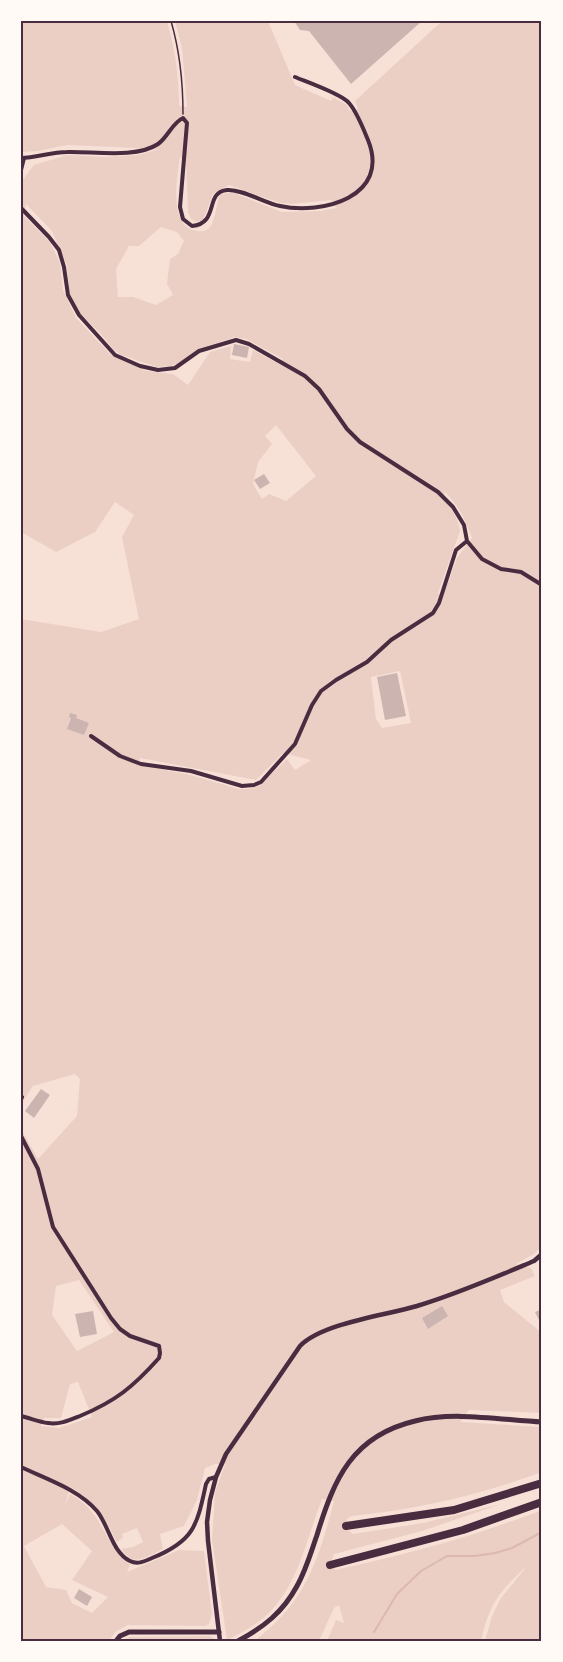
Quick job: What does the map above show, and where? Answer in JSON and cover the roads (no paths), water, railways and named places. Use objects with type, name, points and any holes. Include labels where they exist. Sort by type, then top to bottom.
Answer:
[{"type":"highway","points":[[346,1526],[454,1510],[542,1483]]},
{"type":"highway","points":[[330,1565],[463,1530],[542,1502]]},
{"type":"main road","points":[[238,1641],[269,1622],[292,1595],[306,1567],[329,1497],[340,1474],[356,1454],[370,1442],[402,1424],[428,1419],[461,1417],[542,1422]]},
{"type":"main road","points":[[116,1641],[120,1635],[129,1632],[219,1632]]},
{"type":"street","points":[[21,170],[22,158],[65,152],[106,153],[142,150],[158,144],[178,120],[183,118],[187,123],[180,207],[183,219],[192,226],[202,225],[207,219],[213,201],[218,194],[226,190],[291,208],[341,202],[361,190],[367,181],[371,170],[370,146],[349,103],[295,77]]},
{"type":"street","points":[[21,208],[59,250],[68,295],[79,315],[115,355],[140,366],[158,370],[175,368],[199,351],[236,340],[249,344],[305,376],[319,388],[347,429],[360,442],[438,492],[453,507],[464,525],[467,541],[483,559],[501,569],[521,572],[542,585]]},
{"type":"street","points":[[91,736],[120,756],[141,764],[191,771],[242,786],[261,782],[295,744],[312,705],[321,691],[368,662],[391,640],[433,613],[439,603],[456,550],[467,541]]},
{"type":"street","points":[[21,1136],[38,1169],[53,1227],[80,1270],[120,1329],[130,1336],[159,1346],[160,1353],[159,1358],[134,1385],[111,1402],[92,1411],[69,1420],[49,1424],[21,1416]]},
{"type":"street","points":[[220,1641],[207,1522],[210,1500],[216,1477],[226,1454],[272,1388],[291,1356],[305,1341],[328,1330],[366,1317],[418,1306],[534,1261],[542,1254]]},
{"type":"street","points":[[21,1467],[71,1491],[86,1501],[97,1512],[121,1553],[128,1560],[139,1563],[162,1554],[188,1537],[197,1522],[206,1484],[209,1479],[216,1477]]},
{"type":"waterway","points":[[374,1632],[397,1594],[421,1571],[447,1556],[495,1553],[512,1548],[542,1532]]}]
